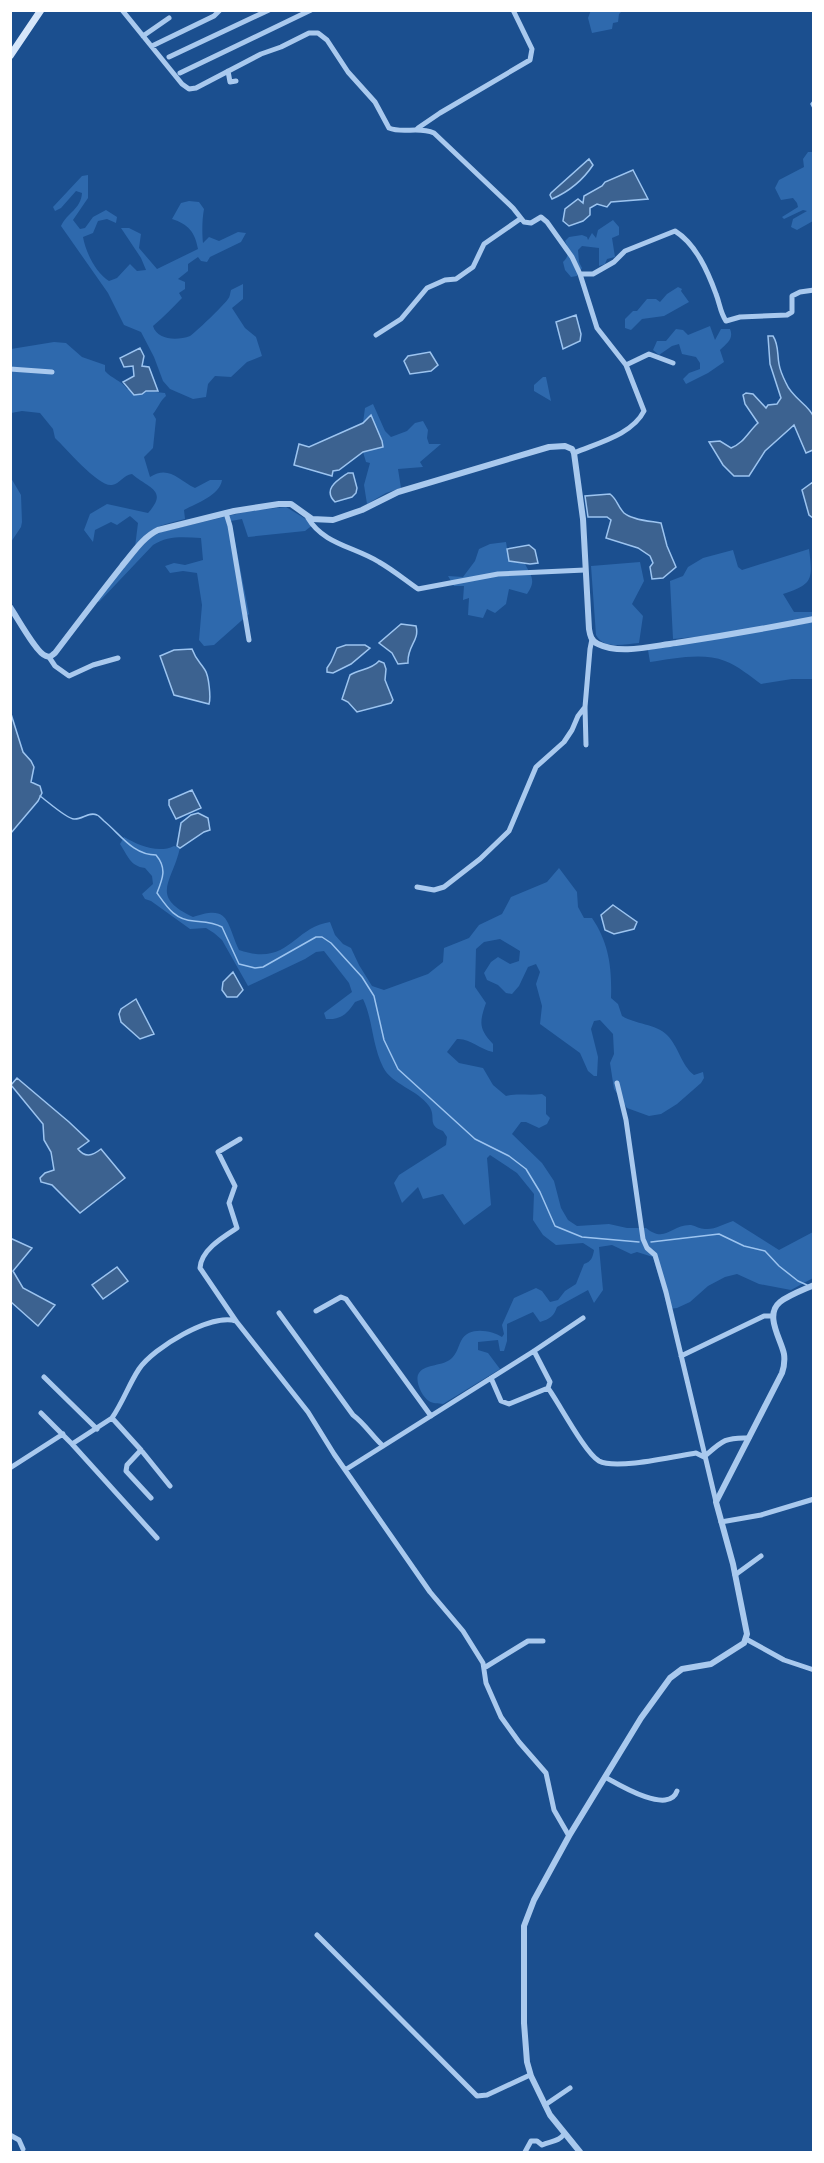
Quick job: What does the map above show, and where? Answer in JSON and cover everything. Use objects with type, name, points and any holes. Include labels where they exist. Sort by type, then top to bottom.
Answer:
[{"type":"main road","points":[[10,56],[41,10]]},
{"type":"street","points":[[122,10],[187,88],[196,88],[261,54],[316,32],[325,38],[348,72],[372,99],[389,128],[399,130],[418,128],[434,133],[513,208],[520,219],[528,224],[543,218],[569,253],[580,274],[597,328],[626,365],[641,401],[642,414],[627,430],[574,453]]},
{"type":"street","points":[[152,46],[214,16],[220,10]]},
{"type":"street","points":[[169,57],[269,10]]},
{"type":"street","points":[[180,73],[300,13],[311,10]]},
{"type":"street","points":[[418,128],[530,60],[532,49],[513,10]]},
{"type":"street","points":[[143,36],[169,18]]},
{"type":"street","points":[[228,71],[230,82],[236,81]]},
{"type":"street","points":[[376,335],[401,319],[427,288],[456,279],[473,267],[484,244],[520,219]]},
{"type":"street","points":[[580,274],[593,274],[614,262],[624,251],[675,231],[700,259],[726,321],[740,317],[787,315],[792,312],[792,296],[800,292],[813,291]]},
{"type":"street","points":[[626,365],[649,354],[673,363]]},
{"type":"street","points":[[10,369],[52,372]]},
{"type":"street","points":[[308,518],[324,521],[339,518],[367,508],[398,492],[549,447],[572,449],[583,519],[588,618],[592,639],[585,707],[586,745]]},
{"type":"street","points":[[49,657],[54,654],[99,594],[150,535],[168,527],[246,508],[288,504],[295,506],[322,535],[380,562],[418,589],[507,573],[585,570]]},
{"type":"street","points":[[226,513],[249,640]]},
{"type":"street","points":[[10,608],[39,650],[69,676],[93,665],[118,658]]},
{"type":"street","points":[[592,639],[599,645],[612,648],[637,648],[729,636],[813,619]]},
{"type":"street","points":[[417,887],[434,890],[444,887],[480,859],[509,831],[536,767],[564,742],[585,707]]},
{"type":"street","points":[[580,2152],[564,2134],[545,2105],[530,2075],[525,2049],[524,1926],[534,1900],[569,1836],[642,1718],[674,1674],[684,1668],[711,1664],[741,1646],[747,1634],[735,1575],[704,1457],[666,1292],[655,1255],[647,1248],[643,1239],[626,1120],[617,1083]]},
{"type":"street","points":[[240,1140],[218,1152],[235,1186],[229,1203],[237,1228],[225,1234],[204,1256],[200,1264],[236,1321],[295,1394],[430,1592],[460,1626],[484,1668],[486,1683],[501,1717],[546,1773],[554,1810],[569,1836]]},
{"type":"street","points":[[716,1502],[779,1380],[784,1365],[784,1356],[772,1316],[778,1303],[813,1285]]},
{"type":"street","points":[[316,1311],[341,1297],[346,1299],[431,1416]]},
{"type":"street","points":[[279,1313],[353,1414],[383,1446]]},
{"type":"street","points":[[681,1356],[764,1316],[772,1316]]},
{"type":"street","points":[[345,1470],[534,1351],[583,1317]]},
{"type":"street","points":[[72,1444],[112,1418],[139,1368],[152,1354],[203,1325],[224,1319],[236,1321]]},
{"type":"street","points":[[491,1378],[501,1401],[505,1404],[548,1388],[550,1382],[534,1351]]},
{"type":"street","points":[[44,1377],[97,1429]]},
{"type":"street","points":[[548,1388],[591,1453],[599,1461],[610,1464],[643,1462],[696,1453],[704,1457]]},
{"type":"street","points":[[41,1413],[63,1434],[157,1538]]},
{"type":"street","points":[[112,1418],[170,1486]]},
{"type":"street","points":[[10,1468],[63,1434]]},
{"type":"street","points":[[704,1457],[722,1441],[735,1437],[749,1438]]},
{"type":"street","points":[[141,1450],[127,1465],[126,1471],[151,1498]]},
{"type":"street","points":[[721,1522],[761,1515],[813,1499]]},
{"type":"street","points":[[735,1575],[742,1572],[760,1556]]},
{"type":"street","points":[[746,1639],[784,1660],[813,1670]]},
{"type":"street","points":[[484,1668],[528,1641],[543,1641]]},
{"type":"street","points":[[605,1777],[630,1792],[659,1800],[671,1800],[677,1791]]},
{"type":"street","points":[[317,1935],[477,2096],[487,2095],[530,2075]]},
{"type":"street","points":[[545,2105],[570,2088]]},
{"type":"street","points":[[525,2152],[531,2141],[537,2141],[542,2145],[548,2141],[558,2140],[564,2134]]},
{"type":"street","points":[[10,2135],[20,2140],[23,2149]]},
{"type":"shaded area","points":[[591,10],[622,11],[618,22],[613,23],[612,29],[592,33],[588,18]]},
{"type":"shaded area","points":[[808,152],[813,152],[813,221],[797,230],[791,227],[793,219],[807,211],[803,210],[784,219],[782,217],[798,207],[797,203],[793,198],[781,200],[775,188],[779,180],[804,167],[803,159]]},
{"type":"shaded area","points":[[589,159],[593,165],[585,176],[564,193],[552,199],[551,193]]},
{"type":"shaded area","points":[[633,170],[648,199],[611,202],[607,207],[597,204],[590,208],[590,215],[583,221],[569,226],[563,221],[565,209],[578,199],[583,203],[584,196],[605,182]]},
{"type":"shaded area","points":[[88,175],[88,198],[73,220],[80,229],[85,228],[93,217],[106,210],[117,217],[116,223],[107,219],[98,221],[93,233],[83,237],[92,262],[109,281],[117,278],[130,264],[137,271],[146,270],[141,258],[121,228],[129,228],[141,234],[139,248],[157,269],[198,249],[190,230],[182,223],[172,219],[181,203],[199,202],[204,209],[203,243],[209,237],[219,241],[238,232],[246,233],[241,242],[210,257],[207,262],[201,261],[198,257],[188,264],[188,271],[178,279],[185,282],[185,289],[179,293],[182,298],[153,326],[155,331],[163,337],[179,339],[190,336],[226,302],[231,290],[243,284],[243,299],[232,308],[245,328],[256,337],[262,356],[247,362],[231,377],[215,376],[208,384],[206,397],[193,399],[170,389],[163,381],[141,332],[124,325],[108,293],[61,226],[79,203],[82,193],[76,191],[61,208],[55,211],[53,207],[82,176]]},
{"type":"shaded area","points":[[613,220],[619,227],[619,235],[612,238],[615,257],[607,259],[605,264],[599,266],[599,248],[582,246],[578,250],[582,268],[577,276],[571,277],[565,270],[563,262],[568,252],[565,241],[569,237],[582,235],[588,240],[592,233],[596,238],[598,230]]},
{"type":"shaded area","points":[[678,287],[682,289],[681,291],[689,302],[664,316],[642,319],[631,330],[625,328],[625,319],[633,311],[637,311],[647,299],[656,299],[660,302]]},
{"type":"shaded area","points":[[576,315],[581,334],[580,341],[563,349],[556,322]]},
{"type":"shaded area","points":[[710,326],[715,340],[721,329],[730,329],[730,338],[720,350],[724,362],[686,384],[683,379],[689,373],[700,369],[700,363],[696,357],[682,354],[679,344],[659,355],[653,350],[657,341],[666,341],[676,329],[683,330],[688,335]]},
{"type":"shaded area","points":[[768,336],[773,336],[775,339],[780,369],[789,388],[813,416],[813,450],[806,453],[794,425],[765,451],[749,476],[734,476],[723,465],[709,442],[720,441],[731,448],[743,440],[758,423],[745,404],[743,395],[746,393],[753,394],[766,408],[768,405],[777,404],[781,398],[770,364]]},
{"type":"shaded area","points":[[54,342],[66,343],[82,357],[105,365],[105,371],[127,389],[165,393],[166,396],[153,414],[156,419],[153,448],[144,457],[150,477],[168,473],[195,488],[210,480],[222,480],[213,494],[184,510],[185,519],[151,530],[135,547],[138,523],[130,516],[117,525],[111,522],[95,530],[93,542],[84,530],[90,514],[107,504],[148,513],[157,499],[154,490],[132,474],[115,484],[106,484],[82,466],[55,438],[53,429],[40,413],[22,411],[11,413],[11,349]]},
{"type":"shaded area","points":[[140,348],[144,356],[142,366],[149,367],[158,391],[146,391],[134,395],[123,382],[134,376],[133,366],[124,367],[120,358]]},
{"type":"shaded area","points":[[430,352],[438,365],[431,371],[410,374],[404,361],[408,356]]},
{"type":"shaded area","points":[[546,377],[551,401],[534,391],[534,385]]},
{"type":"shaded area","points":[[373,404],[385,431],[391,437],[423,421],[428,430],[429,444],[441,444],[420,462],[423,467],[398,469],[401,488],[386,493],[367,504],[364,485],[370,463],[366,462],[363,452],[370,451],[371,416],[363,423],[365,408]]},
{"type":"shaded area","points":[[371,415],[383,447],[363,452],[339,470],[333,471],[332,476],[294,465],[299,444],[309,447],[363,423]]},
{"type":"shaded area","points":[[348,473],[353,473],[356,493],[352,497],[335,502],[331,497],[331,489]]},
{"type":"shaded area","points":[[11,478],[21,495],[22,522],[11,542]]},
{"type":"shaded area","points":[[813,482],[813,518],[809,515],[802,490]]},
{"type":"shaded area","points":[[610,494],[627,515],[661,523],[676,567],[663,578],[652,579],[650,567],[653,563],[650,556],[638,548],[606,538],[611,520],[607,517],[588,517],[585,496]]},
{"type":"shaded area","points":[[286,507],[314,524],[305,531],[248,537],[242,519],[231,521],[249,614],[214,645],[204,646],[199,640],[202,605],[197,573],[183,571],[170,573],[165,566],[174,563],[185,565],[203,560],[201,538],[170,538],[153,545],[99,602],[96,600],[148,539],[161,532],[249,511]]},
{"type":"shaded area","points":[[506,542],[509,561],[525,564],[530,572],[532,582],[530,590],[527,594],[509,589],[506,604],[495,613],[487,609],[483,618],[468,615],[469,598],[463,600],[464,586],[454,586],[448,576],[463,577],[475,561],[479,549],[490,544]]},
{"type":"shaded area","points":[[529,545],[535,550],[538,563],[509,561],[507,549]]},
{"type":"shaded area","points":[[809,549],[811,568],[809,579],[800,587],[783,594],[794,612],[813,612],[813,617],[728,634],[673,639],[670,581],[683,576],[688,567],[703,558],[733,550],[738,567],[742,570]]},
{"type":"shaded area","points":[[640,562],[644,581],[632,604],[643,616],[639,643],[615,645],[604,643],[596,635],[591,566]]},
{"type":"shaded area","points":[[813,622],[813,679],[792,679],[761,684],[730,663],[707,657],[650,662],[648,650]]},
{"type":"shaded area","points":[[401,624],[416,626],[417,631],[409,652],[408,663],[398,664],[392,653],[379,643]]},
{"type":"shaded area","points":[[346,645],[365,645],[370,648],[351,664],[333,673],[327,672],[337,648]]},
{"type":"shaded area","points":[[192,649],[206,673],[209,704],[174,695],[160,656],[174,650]]},
{"type":"shaded area","points":[[379,661],[384,663],[385,680],[393,700],[391,703],[357,712],[342,699],[350,675]]},
{"type":"shaded area","points":[[11,714],[23,752],[34,767],[31,782],[40,786],[42,793],[11,833]]},
{"type":"shaded area","points":[[192,790],[201,808],[176,819],[169,800]]},
{"type":"shaded area","points":[[198,813],[208,818],[210,830],[180,848],[177,846],[181,823],[191,815]]},
{"type":"shaded area","points":[[124,837],[148,848],[161,849],[174,846],[180,848],[167,888],[167,895],[171,902],[193,917],[220,914],[225,918],[239,950],[269,954],[289,945],[307,931],[330,922],[335,935],[343,944],[351,948],[372,986],[384,990],[428,974],[443,962],[444,948],[469,938],[479,925],[502,914],[511,897],[547,882],[559,868],[577,892],[578,907],[584,918],[592,918],[598,927],[606,946],[610,966],[611,998],[618,1004],[622,1016],[667,1035],[690,1071],[694,1075],[703,1072],[704,1078],[701,1083],[677,1104],[661,1114],[649,1116],[627,1108],[614,1089],[610,1063],[614,1054],[613,1034],[600,1020],[594,1021],[591,1029],[598,1057],[597,1076],[594,1076],[588,1071],[580,1053],[540,1024],[542,1006],[536,984],[540,972],[536,964],[528,967],[519,986],[512,994],[506,993],[498,985],[487,980],[484,973],[491,962],[498,957],[510,964],[519,961],[520,951],[500,939],[484,942],[476,949],[475,987],[486,1003],[482,1025],[485,1034],[493,1044],[493,1052],[466,1040],[457,1039],[447,1052],[459,1063],[483,1068],[493,1085],[506,1096],[542,1094],[546,1097],[546,1114],[550,1118],[547,1124],[539,1128],[521,1122],[512,1134],[542,1163],[554,1181],[561,1208],[568,1220],[577,1226],[609,1224],[627,1228],[646,1228],[664,1234],[684,1225],[709,1229],[733,1221],[779,1250],[813,1232],[813,1278],[791,1290],[759,1284],[737,1274],[725,1277],[708,1286],[690,1302],[668,1309],[653,1257],[637,1252],[631,1254],[612,1245],[599,1247],[603,1290],[594,1303],[588,1290],[557,1307],[553,1315],[546,1320],[540,1322],[533,1312],[507,1324],[507,1341],[504,1351],[500,1351],[498,1340],[478,1342],[478,1350],[488,1353],[500,1369],[443,1404],[429,1401],[418,1384],[418,1376],[422,1370],[452,1358],[464,1336],[469,1333],[486,1331],[502,1337],[504,1334],[502,1325],[514,1298],[536,1288],[542,1291],[550,1302],[558,1300],[565,1291],[576,1284],[584,1264],[591,1259],[594,1250],[583,1243],[556,1245],[543,1235],[533,1220],[534,1194],[517,1173],[490,1155],[487,1158],[491,1205],[464,1225],[443,1194],[423,1199],[418,1187],[402,1203],[394,1183],[399,1175],[446,1145],[447,1137],[433,1123],[431,1110],[424,1100],[392,1078],[383,1067],[363,999],[355,1002],[343,1015],[326,1019],[324,1013],[352,992],[349,983],[324,951],[316,952],[248,986],[222,940],[214,933],[206,928],[190,929],[145,899],[142,894],[153,884],[152,876],[145,868],[130,860],[120,844]]},
{"type":"shaded area","points":[[613,905],[637,922],[634,929],[614,934],[605,930],[601,915]]},
{"type":"shaded area","points":[[233,972],[243,990],[237,997],[227,997],[222,990],[223,982]]},
{"type":"shaded area","points":[[136,999],[154,1034],[140,1039],[121,1022],[119,1014],[121,1009]]},
{"type":"shaded area","points":[[17,1078],[89,1141],[78,1149],[83,1154],[89,1155],[101,1149],[125,1178],[80,1213],[52,1185],[41,1182],[40,1178],[45,1173],[54,1170],[51,1152],[44,1140],[43,1124],[11,1085]]},
{"type":"shaded area","points":[[10,1238],[32,1248],[13,1271],[23,1288],[55,1305],[38,1326],[11,1302]]},
{"type":"shaded area","points":[[117,1267],[128,1281],[103,1299],[92,1285]]},
{"type":"waterway","points":[[814,100],[811,104],[814,110]]},
{"type":"waterway","points":[[40,796],[71,818],[98,815],[134,848],[140,852],[156,855],[163,869],[157,893],[164,903],[182,918],[222,927],[239,964],[255,968],[263,967],[316,937],[322,937],[331,943],[362,977],[374,996],[384,1040],[398,1069],[475,1139],[509,1156],[526,1169],[540,1192],[555,1226],[582,1237],[639,1242]]},
{"type":"waterway","points":[[651,1242],[719,1234],[744,1246],[765,1251],[779,1266],[807,1285]]}]
